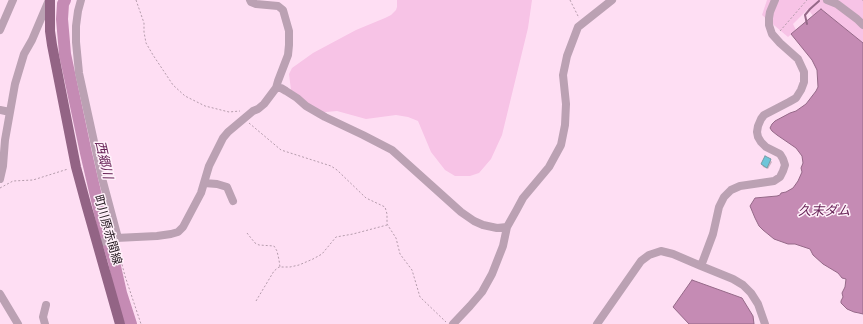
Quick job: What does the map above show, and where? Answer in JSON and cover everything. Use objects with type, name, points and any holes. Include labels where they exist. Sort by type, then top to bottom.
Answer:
[{"type":"main road","name":"町川原赤間線","points":[[49,0],[52,45],[76,167],[100,243],[120,324]]},
{"type":"street","points":[[0,30],[13,0]]},
{"type":"street","points":[[0,179],[14,84],[21,62],[49,0]]},
{"type":"street","points":[[81,0],[78,11],[76,34],[79,73],[117,238]]},
{"type":"street","points":[[100,243],[117,238],[157,236],[178,232],[183,227],[201,193],[209,166],[223,138],[253,111],[264,104],[276,88],[288,55],[289,31],[286,17],[283,10],[278,6],[256,4],[250,0]]},
{"type":"street","points":[[453,324],[486,286],[503,246],[507,227],[524,198],[549,167],[561,145],[565,125],[566,104],[563,75],[567,56],[578,27],[612,0]]},
{"type":"street","points":[[701,266],[713,234],[719,207],[724,197],[731,190],[740,186],[774,181],[780,177],[783,171],[783,159],[780,154],[766,147],[761,142],[757,132],[758,126],[764,115],[796,98],[804,82],[804,72],[798,59],[775,37],[770,30],[770,12],[775,0]]},
{"type":"street","points":[[828,0],[837,4],[863,25]]},
{"type":"street","points":[[276,88],[281,88],[297,98],[306,106],[325,117],[392,150],[461,212],[474,221],[483,226],[498,228],[507,227]]},
{"type":"street","points":[[0,110],[10,112]]},
{"type":"street","points":[[204,183],[217,184],[227,187],[233,202]]},
{"type":"street","points":[[597,324],[641,261],[649,255],[661,251],[673,254],[733,279],[743,285],[751,293],[758,304],[766,324]]},
{"type":"street","points":[[0,294],[18,324]]},
{"type":"street","points":[[45,324],[43,317],[46,305]]},
{"type":"path","points":[[136,0],[144,23],[146,43],[173,85],[185,96],[205,106],[229,112],[253,111]]},
{"type":"path","points":[[570,0],[579,19],[583,23]]},
{"type":"path","points":[[775,37],[807,0]]},
{"type":"path","points":[[244,119],[281,150],[331,166],[366,198],[385,207],[387,224],[396,238],[400,254],[412,270],[420,296],[448,324]]},
{"type":"path","points":[[0,188],[13,180],[33,180],[76,167]]},
{"type":"path","points":[[256,301],[274,271],[280,267],[299,265],[313,259],[322,254],[336,236],[353,234],[387,224]]},
{"type":"path","points":[[247,233],[255,243],[259,245],[274,246],[277,251],[280,267]]},
{"type":"path","points":[[117,238],[126,276],[141,324]]},
{"type":"shaded area","points":[[397,0],[532,0],[528,28],[502,135],[491,159],[479,173],[470,176],[455,176],[445,170],[431,152],[418,121],[408,117],[396,115],[366,119],[337,111],[315,113],[291,90],[289,74],[292,68],[313,53],[356,30],[391,15],[396,10]]},
{"type":"shaded area","points":[[767,0],[863,0],[863,43],[821,9],[813,16],[808,9],[793,24],[796,30],[788,37],[762,15]]},
{"type":"water","name":"久末ダム","points":[[821,9],[863,43],[863,314],[847,309],[841,303],[846,279],[842,278],[838,273],[823,264],[813,255],[810,249],[774,239],[759,226],[750,206],[755,198],[777,196],[793,188],[802,172],[802,156],[796,148],[777,135],[770,128],[775,121],[796,111],[806,104],[818,87],[817,70],[812,60],[791,34]]},
{"type":"water","points":[[692,280],[742,298],[753,316],[754,324],[689,324],[673,307]]},
{"type":"building","points":[[765,156],[771,159],[767,168],[761,164]]},
{"type":"waterway","name":"西郷川","points":[[65,0],[63,4],[62,19],[65,54],[103,226],[131,324]]},
{"type":"waterway","points":[[807,24],[805,15],[819,1]]}]
